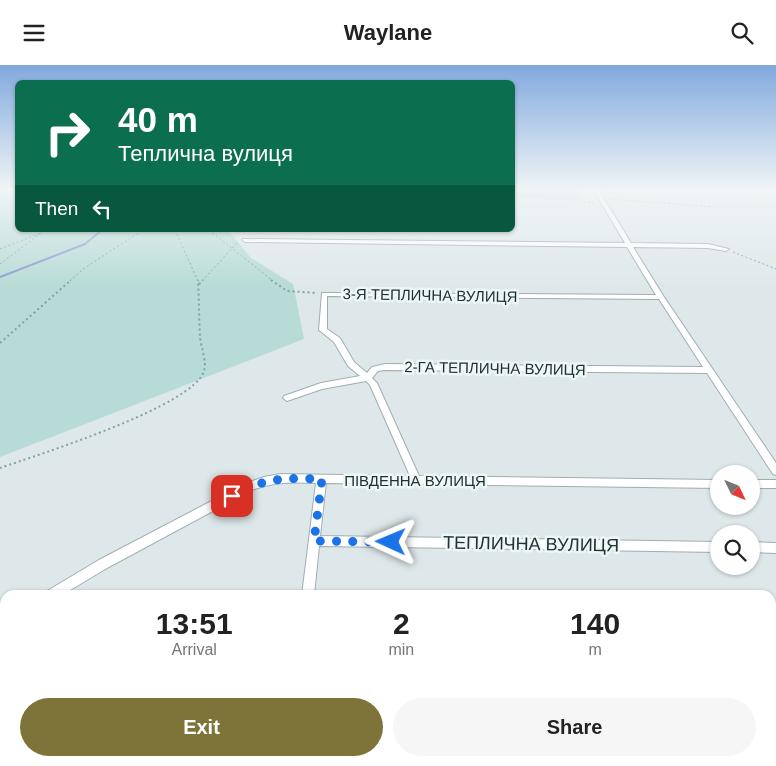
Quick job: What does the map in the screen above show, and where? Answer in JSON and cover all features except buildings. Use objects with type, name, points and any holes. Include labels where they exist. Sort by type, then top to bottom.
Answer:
[{"type":"street","points":[[615,222],[776,471]]},
{"type":"street","points":[[245,239],[708,246],[726,249]]},
{"type":"street","name":"3-Я ТЕПЛИЧНА ВУЛИЦЯ","points":[[416,479],[378,394],[367,377],[352,364],[336,340],[323,330],[324,294],[662,297]]},
{"type":"street","name":"2-ГА ТЕПЛИЧНА ВУЛИЦЯ","points":[[287,398],[321,386],[367,377],[374,369],[385,367],[710,371]]},
{"type":"street","name":"ПІВДЕННА ВУЛИЦЯ","points":[[60,590],[248,487],[280,478],[710,483]]},
{"type":"street","points":[[309,590],[322,479]]},
{"type":"street","points":[[760,484],[776,484]]},
{"type":"street","name":"ТЕПЛИЧНА ВУЛИЦЯ","points":[[314,541],[710,547]]},
{"type":"street","points":[[760,547],[776,548]]},
{"type":"path","points":[[0,249],[43,232]]},
{"type":"path","points":[[0,264],[14,252],[44,232]]},
{"type":"path","points":[[0,343],[82,269],[140,232]]},
{"type":"path","points":[[0,468],[104,431],[172,401],[198,383],[205,370],[200,339],[198,278],[176,232]]},
{"type":"path","points":[[211,232],[287,291],[324,294]]},
{"type":"path","points":[[199,285],[231,249],[245,239]]},
{"type":"path","points":[[726,249],[776,269]]},
{"type":"green space","points":[[0,222],[15,222],[15,232],[230,232],[251,258],[293,284],[304,339],[0,457]]},
{"type":"waterway","points":[[0,277],[85,244],[100,232]]},
{"type":"route","points":[[232,496],[264,481],[280,478],[322,479],[314,541],[391,542]]}]
